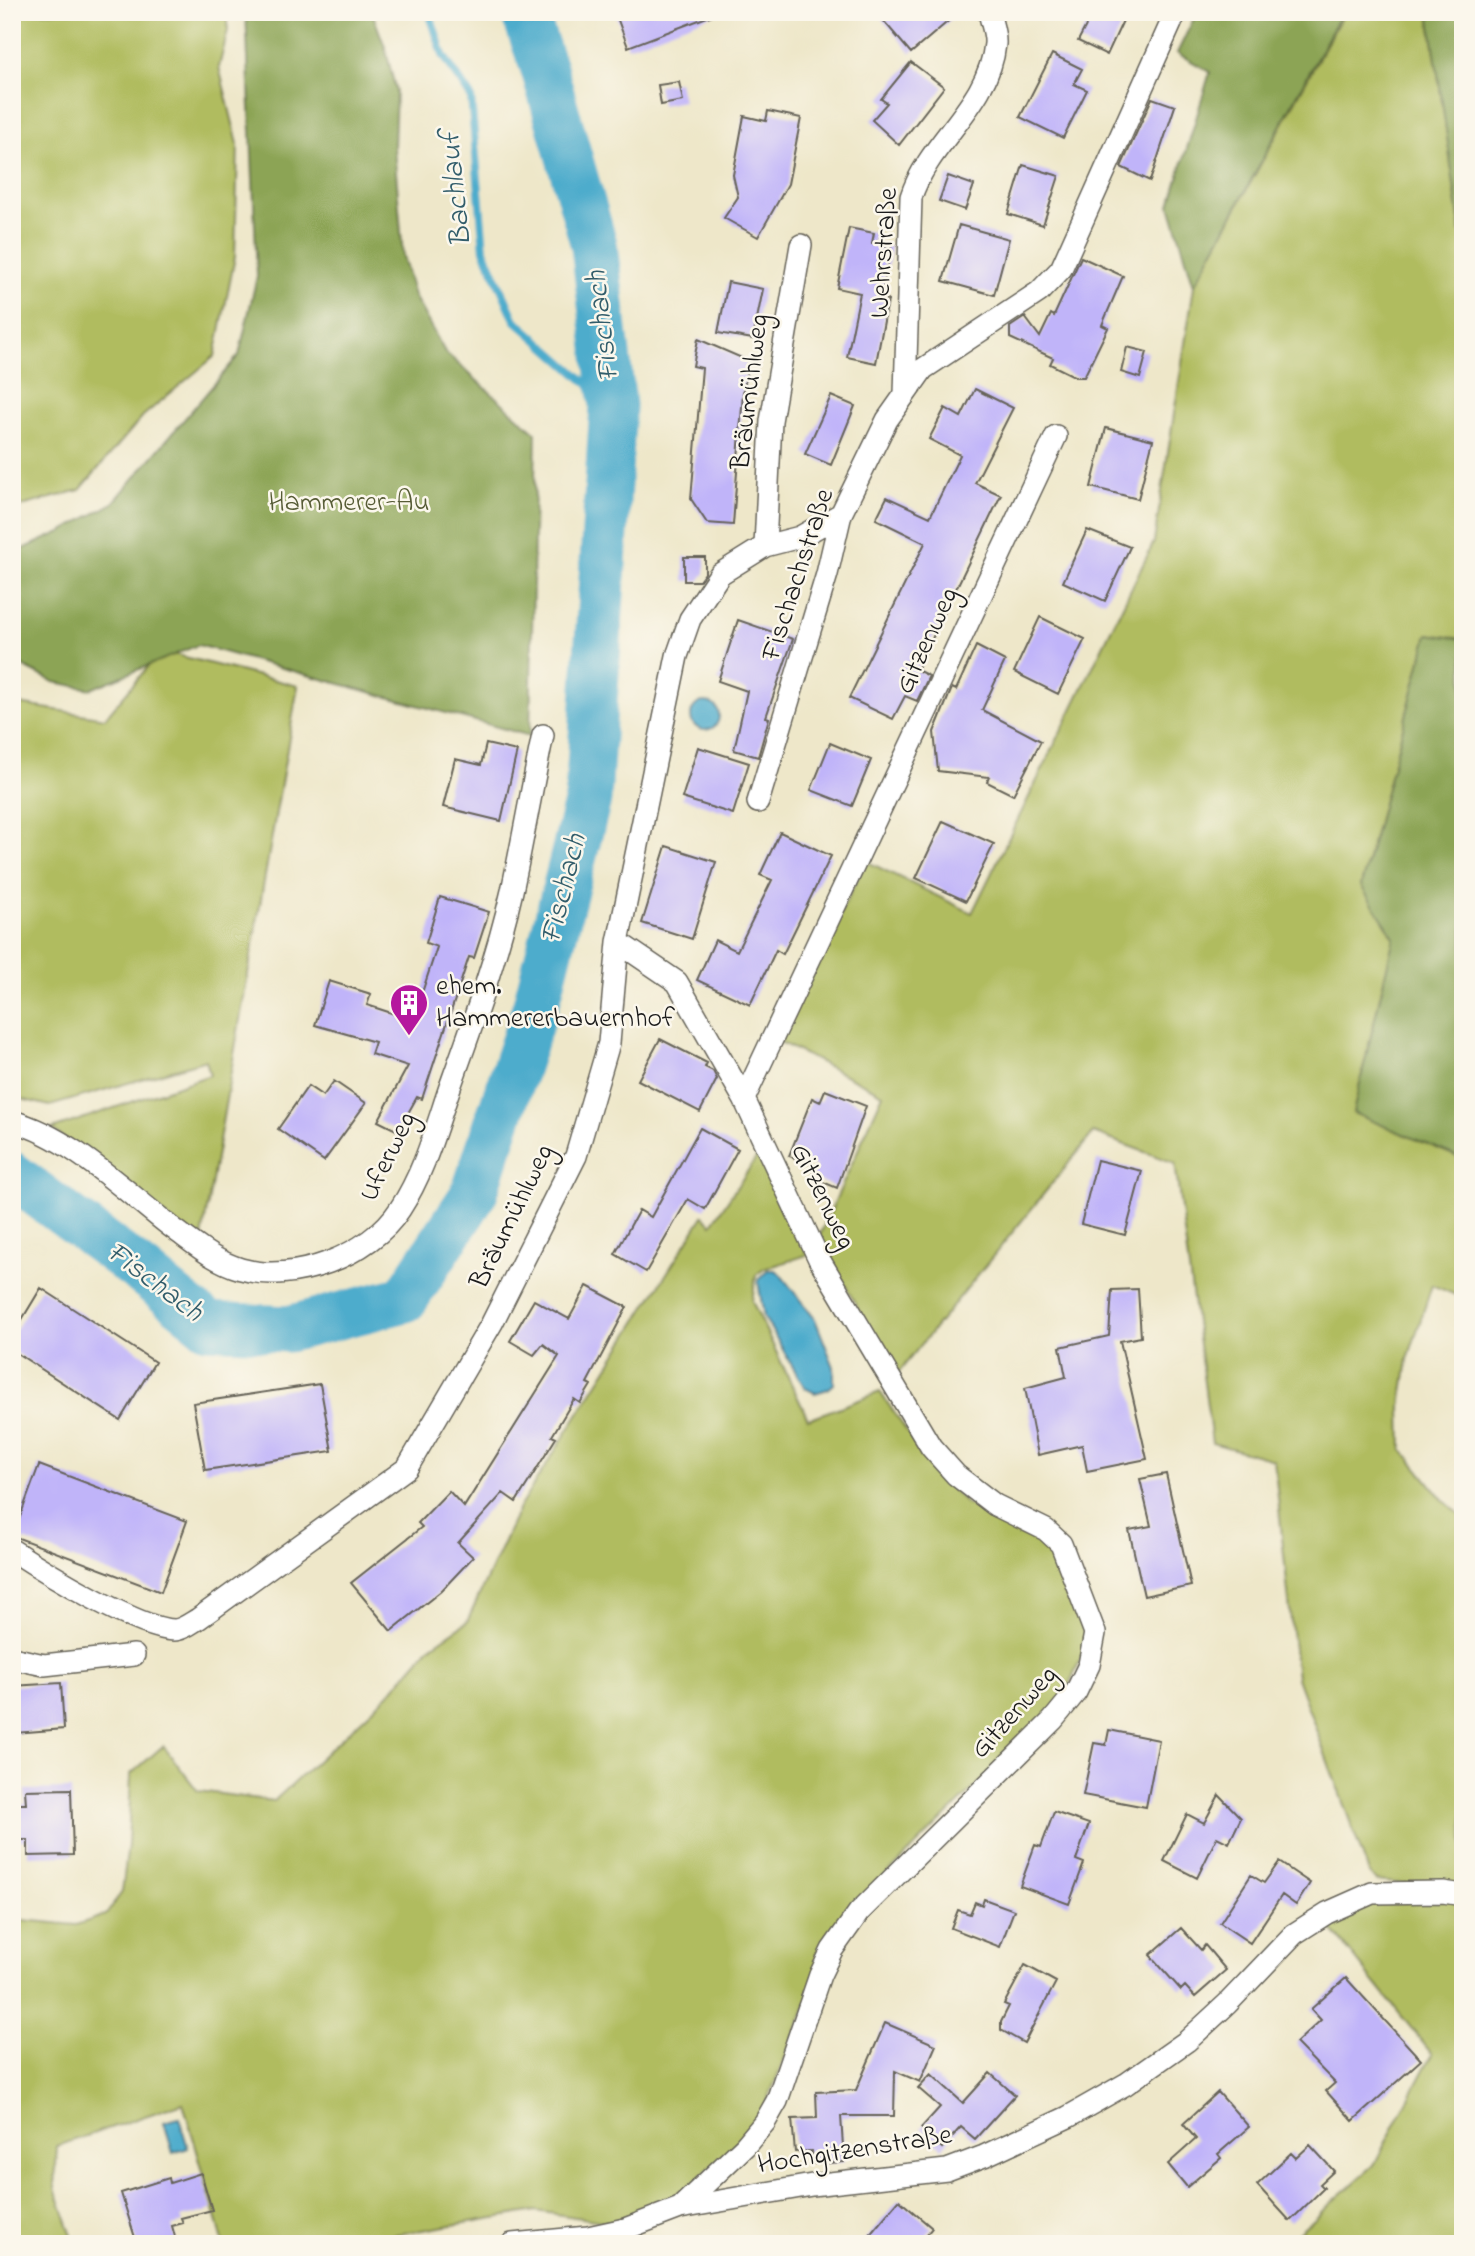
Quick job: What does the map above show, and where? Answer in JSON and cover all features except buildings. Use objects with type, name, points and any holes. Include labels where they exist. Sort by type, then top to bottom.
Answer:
[{"type":"street","name":"Wehrstraße","points":[[905,394],[911,197],[917,179],[936,148],[972,104],[991,64],[995,41],[989,12]]},
{"type":"street","name":"Fischachstraße","points":[[758,802],[827,574],[841,514],[887,420],[923,369],[1039,292],[1061,268],[1176,12]]},
{"type":"street","name":"Bräumühlweg","points":[[765,546],[771,421],[801,245]]},
{"type":"street","name":"Gitzenweg","points":[[744,1099],[1056,436]]},
{"type":"street","name":"Bräumühlweg","points":[[12,1550],[57,1579],[119,1610],[162,1628],[177,1630],[198,1619],[407,1468],[492,1323],[576,1156],[609,1043],[618,942],[677,656],[690,619],[720,574],[765,546],[800,537],[841,514]]},
{"type":"street","name":"Uferweg","points":[[12,1121],[32,1127],[65,1145],[209,1256],[242,1269],[274,1275],[308,1270],[346,1254],[380,1231],[399,1211],[416,1179],[477,1014],[511,893],[543,735]]},
{"type":"street","name":"Gitzenweg","points":[[618,942],[677,982],[744,1099],[820,1259],[931,1447],[956,1475],[995,1505],[1046,1530],[1061,1544],[1095,1633],[1089,1665],[1076,1692],[1053,1720],[859,1912],[831,1950],[778,2101],[745,2147],[680,2208]]},
{"type":"street","points":[[12,1658],[44,1665],[134,1655]]},
{"type":"street","name":"Hochgitzenstraße","points":[[512,2244],[631,2236],[680,2208],[812,2185],[947,2170],[1068,2117],[1126,2084],[1186,2041],[1227,2004],[1294,1934],[1327,1913],[1372,1893],[1443,1892],[1463,1895]]},
{"type":"green space","points":[[12,12],[226,12],[228,30],[219,67],[238,144],[235,257],[215,356],[143,416],[80,490],[22,506],[12,517]]},
{"type":"green space","name":"Hammerer-Au","points":[[246,12],[372,12],[385,47],[396,91],[394,147],[403,256],[414,296],[445,352],[536,433],[530,736],[198,645],[91,689],[54,682],[12,661],[12,554],[61,532],[113,503],[239,355],[257,276]]},
{"type":"green space","points":[[1197,12],[1342,12],[1194,286],[1170,205],[1210,72],[1177,53]]},
{"type":"green space","points":[[1344,12],[1429,12],[1463,247],[1463,639],[1428,634],[1361,885],[1394,937],[1353,1113],[1463,1159],[1463,1298],[1432,1285],[1408,1359],[1401,1406],[1402,1449],[1444,1501],[1463,1517],[1463,1890],[1376,1881],[1369,1873],[1297,1678],[1274,1460],[1212,1443],[1175,1163],[1093,1133],[895,1377],[819,1237],[883,1094],[778,1041],[866,861],[972,913],[1154,542],[1194,286]]},
{"type":"green space","points":[[1429,12],[1463,12],[1463,247]]},
{"type":"green space","points":[[1428,634],[1463,639],[1463,1159],[1353,1113],[1394,937],[1361,886]]},
{"type":"green space","points":[[161,651],[298,686],[201,1244],[52,1129],[210,1075],[206,1060],[50,1106],[12,1097],[12,703],[105,718]]},
{"type":"green space","points":[[759,1154],[810,1254],[764,1269],[756,1275],[752,1301],[808,1419],[880,1392],[934,1471],[967,1504],[1027,1531],[1054,1554],[1083,1622],[1086,1646],[1062,1701],[841,1920],[758,2124],[670,2205],[620,2224],[536,2211],[392,2235],[366,2244],[224,2244],[183,2103],[57,2146],[55,2188],[75,2244],[12,2244],[12,1919],[76,1925],[106,1915],[122,1892],[128,1845],[131,1774],[163,1746],[198,1791],[274,1801],[388,1695],[429,1648],[467,1622],[519,1508],[703,1216],[712,1224]]},
{"type":"green space","points":[[1463,1899],[1463,2244],[1285,2244],[1374,2165],[1432,2054],[1325,1921],[1367,1902]]},
{"type":"water","points":[[705,702],[715,706],[719,716],[715,726],[705,730],[695,726],[691,716],[695,706]]},
{"type":"water","points":[[769,1270],[776,1270],[780,1274],[815,1319],[834,1367],[834,1384],[828,1389],[815,1393],[805,1388],[764,1317],[758,1281]]},
{"type":"water","points":[[179,2118],[188,2148],[173,2153],[164,2122]]},
{"type":"waterway","name":"Bachlauf","points":[[429,12],[443,55],[471,97],[484,250],[515,320],[613,406]]},
{"type":"waterway","name":"Fischach","points":[[12,1175],[141,1271],[208,1325],[288,1329],[405,1299],[474,1194],[536,1005],[588,799],[613,406],[594,245],[544,69],[524,12]]},
{"type":"place","name":"ehem. Hammererbauernhof","points":[[409,1037]]}]
